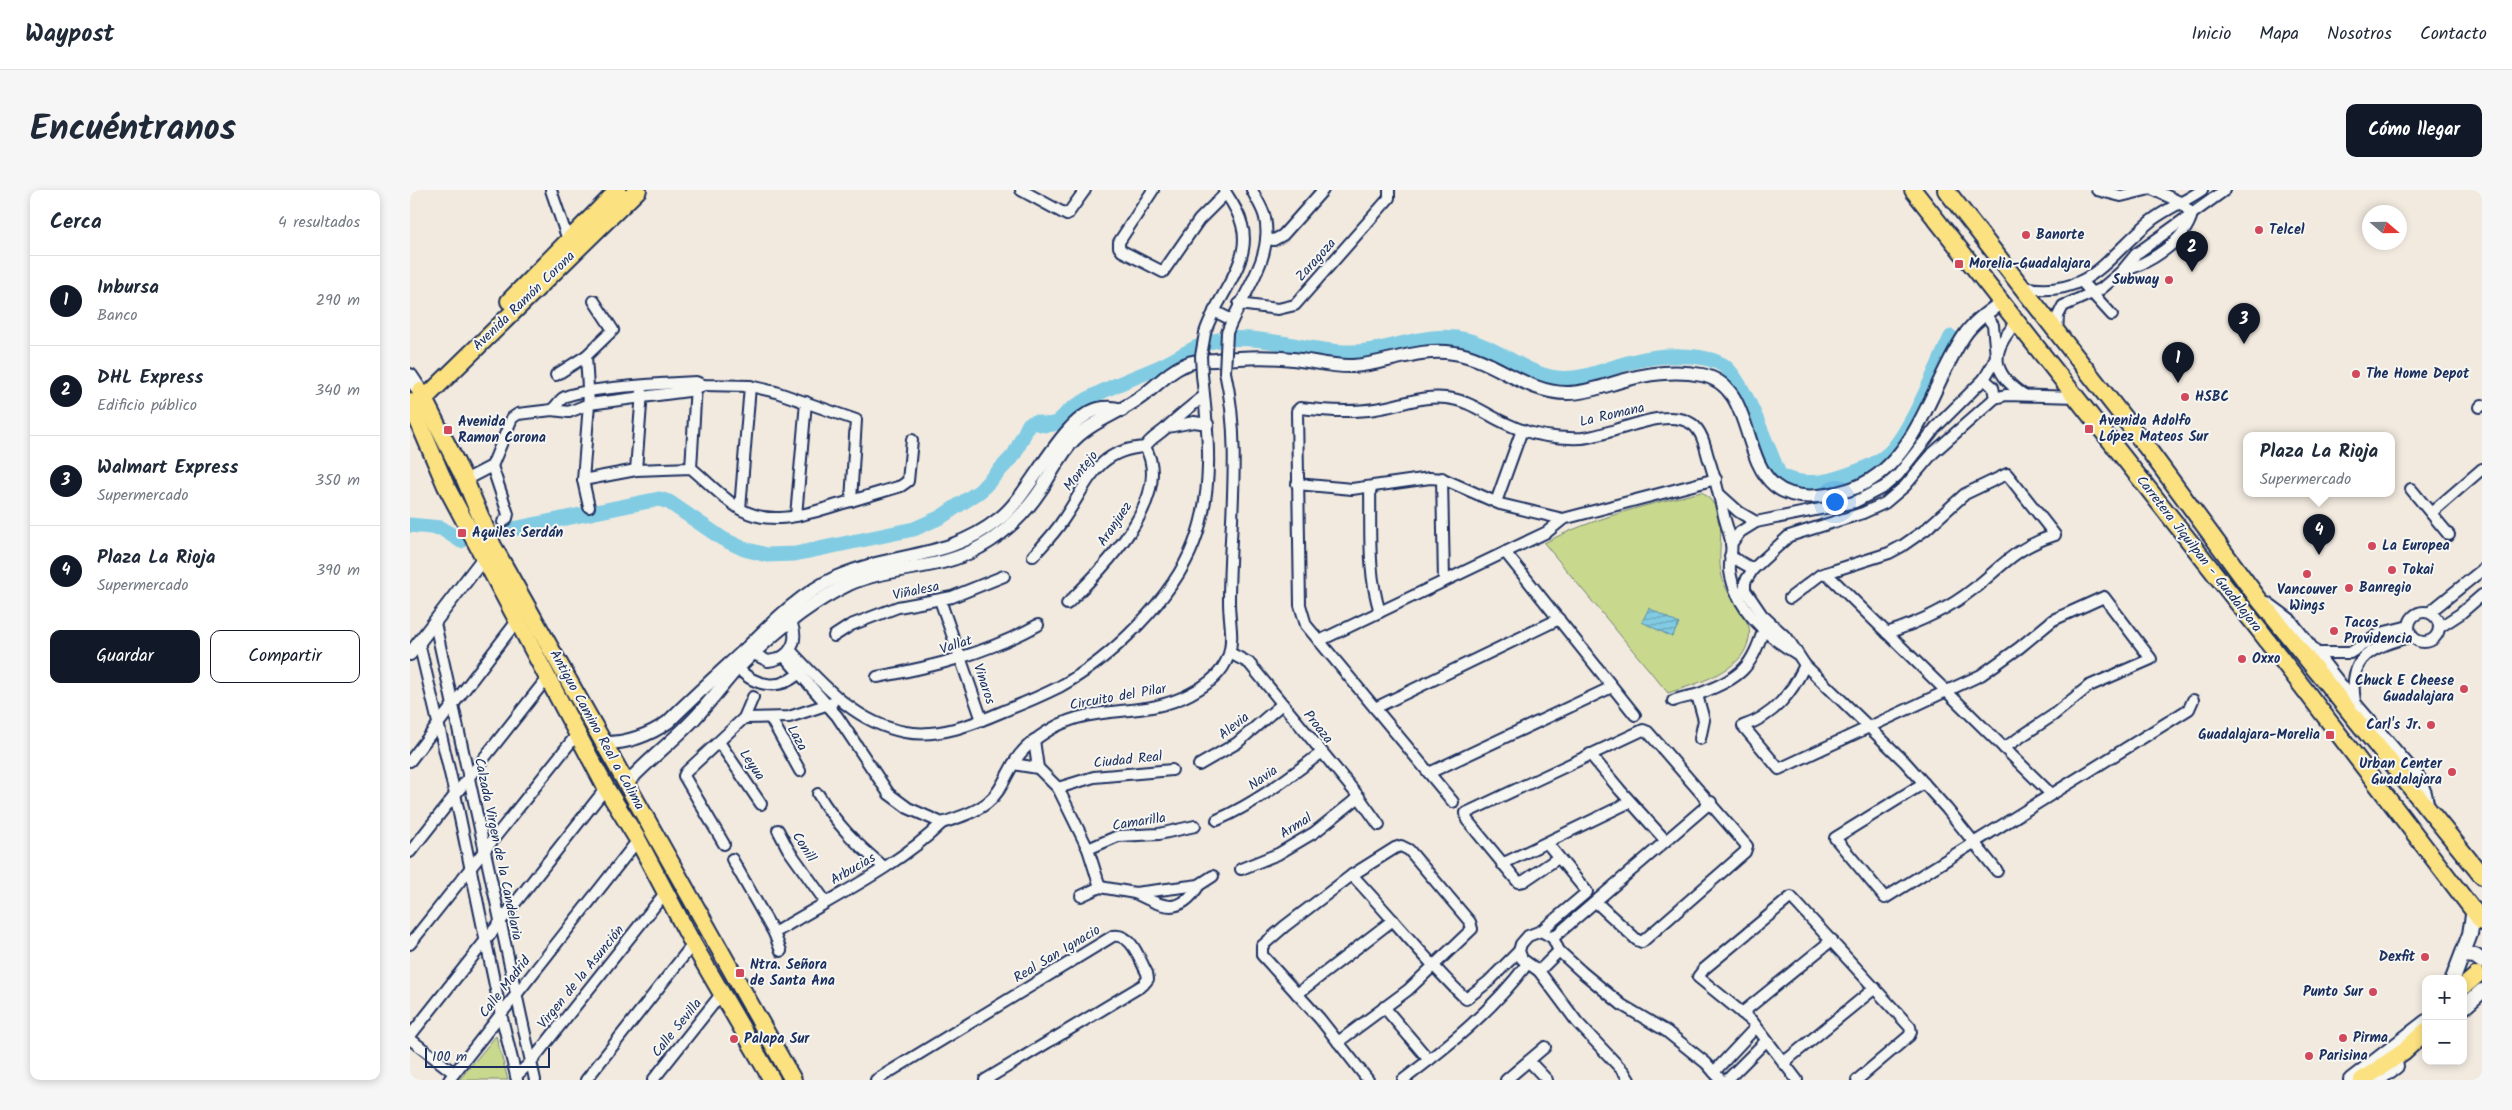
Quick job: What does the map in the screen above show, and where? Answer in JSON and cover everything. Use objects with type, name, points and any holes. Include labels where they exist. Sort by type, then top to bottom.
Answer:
[{"type":"main road","name":"Avenida Ramón Corona","points":[[415,402],[571,246],[618,190]]},
{"type":"main road","name":"Avenida Ramón Corona","points":[[571,246],[638,190]]},
{"type":"main road","name":"Carretera Jiquilpan - Guadalajara","points":[[1913,190],[2077,397],[2478,915]]},
{"type":"main road","name":"Carretera Jiquilpan - Guadalajara","points":[[1946,190],[2148,449],[2257,597],[2482,876]]},
{"type":"main road","name":"Antiguo Camino Real a Colima","points":[[410,376],[415,402],[446,486],[492,548],[543,633],[793,1080]]},
{"type":"main road","name":"Antiguo Camino Real a Colima","points":[[415,402],[465,480],[473,497],[488,516],[492,548],[518,621],[606,788],[638,840],[693,944],[772,1080]]},
{"type":"main road","points":[[2456,975],[2478,915]]},
{"type":"main road","points":[[2463,955],[2475,956],[2480,968],[2467,983]]},
{"type":"main road","points":[[2467,1004],[2482,991]]},
{"type":"main road","points":[[2351,1080],[2422,1025]]},
{"type":"main road","points":[[2362,1080],[2403,1052],[2422,1035]]},
{"type":"main road","points":[[2377,1080],[2422,1045]]},
{"type":"street","points":[[551,190],[571,246]]},
{"type":"street","points":[[1021,190],[1067,215],[1085,190]]},
{"type":"street","points":[[1152,190],[1119,242],[1119,246],[1136,259],[1163,272],[1199,220],[1225,191]]},
{"type":"street","name":"Circuito del Pilar","points":[[787,653],[802,670],[889,794],[908,808],[942,823],[986,804],[1003,786],[1013,764],[1034,740],[1066,720],[1080,716],[1145,709],[1181,698],[1212,680],[1220,672],[1230,653],[1232,632],[1228,600],[1233,474],[1229,390],[1225,372],[1227,333],[1239,304],[1262,259],[1266,239],[1265,218],[1252,190]]},
{"type":"street","points":[[1266,239],[1274,240],[1283,235],[1323,190]]},
{"type":"street","name":"Zaragoza","points":[[1239,304],[1278,309],[1295,305],[1389,198],[1389,190]]},
{"type":"street","points":[[2097,190],[2121,196],[2146,190]]},
{"type":"street","points":[[2154,190],[2180,202],[2192,214]]},
{"type":"street","points":[[2022,287],[2045,290],[2081,281],[2105,267],[2150,222],[2202,190]]},
{"type":"street","points":[[2057,332],[2058,316],[2064,306],[2074,300],[2093,294],[2122,271],[2136,254],[2225,190]]},
{"type":"street","name":"Circuito del Pilar","points":[[802,670],[840,700],[877,724],[918,734],[945,731],[982,720],[1060,686],[1094,664],[1142,620],[1174,580],[1194,544],[1204,510],[1208,462],[1208,424],[1202,374],[1205,333],[1214,311],[1238,265],[1244,245],[1243,225],[1225,191]]},
{"type":"street","points":[[2081,281],[2112,315]]},
{"type":"street","points":[[556,375],[586,356],[613,330],[594,301]]},
{"type":"street","points":[[606,743],[626,741],[661,727],[696,694],[751,650],[787,616],[855,582],[892,570],[957,559],[985,544],[1002,532],[1027,508],[1076,438],[1102,418],[1122,410],[1187,363],[1198,360],[1240,357],[1288,358],[1348,366],[1386,361],[1418,353],[1452,352],[1483,361],[1542,390],[1564,394],[1584,391],[1655,373],[1693,374],[1717,380],[1732,393],[1760,468],[1770,483],[1792,494],[1815,496],[1846,491],[1861,486],[1889,466],[1925,413],[1964,336],[1984,314],[2002,302]]},
{"type":"street","points":[[1214,311],[1232,320]]},
{"type":"street","points":[[1984,314],[1993,326],[2000,373],[2006,381],[2024,396]]},
{"type":"street","points":[[1732,544],[1740,532],[1756,522],[1855,502],[1884,487],[1898,475],[1935,428],[1984,379],[2006,334],[2017,322]]},
{"type":"street","points":[[586,356],[589,404],[583,480],[589,507]]},
{"type":"street","points":[[1984,379],[1993,387],[1995,398]]},
{"type":"street","points":[[552,410],[564,397],[588,392],[642,391],[698,386],[750,386],[806,402],[856,420],[851,501]]},
{"type":"street","points":[[691,468],[698,386]]},
{"type":"street","points":[[740,509],[750,386]]},
{"type":"street","points":[[465,480],[492,466],[515,415],[552,410],[569,412],[589,404],[642,391]]},
{"type":"street","points":[[636,470],[642,391]]},
{"type":"street","points":[[1741,592],[1753,570],[1780,543],[1798,532],[1851,517],[1885,503],[1905,486],[1933,453],[1995,398],[2006,395],[2077,397]]},
{"type":"street","points":[[1145,447],[1151,439],[1168,427],[1182,411],[1204,396]]},
{"type":"street","name":"La Romana","points":[[1297,484],[1297,411],[1300,408],[1355,411],[1376,409],[1427,398],[1445,398],[1473,405],[1522,430],[1551,438],[1584,437],[1661,418],[1687,421],[1698,430],[1716,479],[1732,544],[1730,572],[1751,616],[1765,625],[1783,646],[1797,654],[1805,665],[1870,727],[1924,783],[1997,871]]},
{"type":"street","points":[[796,516],[806,402]]},
{"type":"street","points":[[1168,427],[1194,422],[1208,424]]},
{"type":"street","points":[[1496,502],[1522,430]]},
{"type":"street","points":[[583,480],[636,470],[691,468],[740,509],[756,516],[771,519],[796,516],[902,486],[908,481],[912,440]]},
{"type":"street","name":"Montejo","points":[[1033,556],[1062,521],[1100,465],[1122,450],[1145,447]]},
{"type":"street","name":"Aranjuez","points":[[1067,604],[1112,556],[1147,502],[1152,486],[1153,474],[1150,456],[1145,447]]},
{"type":"street","points":[[492,466],[508,514],[503,522]]},
{"type":"street","points":[[2431,513],[2482,469]]},
{"type":"street","points":[[1790,598],[1805,585],[1826,573],[1889,553],[1925,530],[1965,494],[2007,474],[2054,535],[2031,544],[2008,558],[1973,590],[1936,614],[1887,633]]},
{"type":"street","points":[[1452,802],[1306,625],[1300,605],[1297,484],[1330,488],[1370,486],[1442,478],[1496,502],[1564,518]]},
{"type":"street","points":[[1442,478],[1444,581]]},
{"type":"street","points":[[1319,641],[1547,532],[1564,518],[1716,479]]},
{"type":"street","points":[[1370,486],[1372,572],[1375,596],[1380,612]]},
{"type":"street","points":[[2411,489],[2449,535]]},
{"type":"street","points":[[1719,494],[1739,512],[1756,522]]},
{"type":"street","points":[[1793,515],[1798,532]]},
{"type":"street","points":[[410,654],[492,548]]},
{"type":"street","points":[[1505,552],[1635,714]]},
{"type":"street","points":[[1730,556],[1753,570]]},
{"type":"street","points":[[2318,653],[2350,653],[2382,633],[2409,626],[2416,614],[2430,612],[2482,570]]},
{"type":"street","points":[[1826,573],[2051,794]]},
{"type":"street","name":"Viñalesa","points":[[834,636],[851,624],[898,607],[940,600],[968,592],[1004,576]]},
{"type":"street","points":[[1805,665],[1793,688],[1778,706],[1762,718],[1743,726],[1779,769],[1981,675],[2006,658],[2053,620],[2105,594],[2156,660],[2089,686],[2052,716],[2004,748]]},
{"type":"street","points":[[2440,627],[2460,614],[2482,595]]},
{"type":"street","points":[[2257,597],[2290,619],[2355,702],[2420,778],[2426,793],[2429,810]]},
{"type":"street","name":"Vinaros","points":[[940,600],[982,720]]},
{"type":"street","points":[[2409,626],[2412,636],[2420,642],[2430,641],[2438,634],[2440,627],[2437,618],[2430,612]]},
{"type":"street","points":[[751,650],[768,661],[787,653],[795,634],[787,616]]},
{"type":"street","points":[[1374,708],[1559,619]]},
{"type":"street","points":[[410,761],[518,621]]},
{"type":"street","name":"Calzada Virgen de la Candelaria","points":[[435,623],[499,923],[535,1080]]},
{"type":"street","name":"Vallat","points":[[877,677],[918,670],[960,658],[1010,640],[1038,625]]},
{"type":"street","points":[[1674,701],[1682,697],[1697,695],[1740,674],[1747,667],[1765,625]]},
{"type":"street","points":[[2382,633],[2386,644]]},
{"type":"street","points":[[2355,702],[2354,680],[2356,666],[2368,654],[2386,644],[2412,636]]},
{"type":"street","points":[[419,643],[437,727],[455,794],[485,942],[516,1078]]},
{"type":"street","points":[[626,784],[685,728],[738,668],[751,650]]},
{"type":"street","name":"Proaza","points":[[1230,653],[1249,662],[1359,796],[1379,825]]},
{"type":"street","points":[[738,668],[746,678],[766,684],[785,682],[802,670]]},
{"type":"street","points":[[410,852],[548,677]]},
{"type":"street","points":[[1429,773],[1612,687]]},
{"type":"street","points":[[696,694],[707,704]]},
{"type":"street","points":[[1697,695],[1704,720],[1700,739]]},
{"type":"street","points":[[724,844],[684,776],[744,718],[753,697]]},
{"type":"street","points":[[744,718],[771,719],[789,717],[840,700]]},
{"type":"street","points":[[1924,783],[1835,838],[1886,898],[2189,708],[2193,700]]},
{"type":"street","name":"Alevia","points":[[1200,765],[1237,743],[1282,704]]},
{"type":"street","name":"Laza","points":[[771,719],[800,771]]},
{"type":"street","points":[[1558,858],[1521,882],[1516,880],[1467,820],[1466,813],[1641,730],[1646,730],[1746,843],[1747,849],[1642,942],[1637,940],[1597,902]]},
{"type":"street","points":[[410,944],[578,732]]},
{"type":"street","points":[[1034,740],[1038,768]]},
{"type":"street","name":"Leyua","points":[[719,742],[761,804]]},
{"type":"street","name":"Navia","points":[[1217,820],[1270,792],[1321,752]]},
{"type":"street","points":[[1590,754],[1665,840]]},
{"type":"street","points":[[1013,764],[1038,768],[1058,788],[1088,849],[1100,887]]},
{"type":"street","name":"Ciudad Real","points":[[1058,788],[1094,777],[1172,770]]},
{"type":"street","points":[[452,1076],[410,1038],[606,788]]},
{"type":"street","points":[[818,794],[834,820],[851,840],[884,867]]},
{"type":"street","name":"Armal","points":[[1241,869],[1278,854],[1315,832],[1359,796]]},
{"type":"street","points":[[1502,864],[1630,802]]},
{"type":"street","points":[[1553,938],[1711,802]]},
{"type":"street","name":"Arbucias","points":[[774,933],[923,842],[942,823]]},
{"type":"street","name":"Camarilla","points":[[1088,849],[1118,836],[1159,834],[1195,826]]},
{"type":"street","name":"Conill","points":[[778,830],[788,849],[825,901]]},
{"type":"street","name":"Calle Madrid","points":[[452,1076],[638,840]]},
{"type":"street","points":[[1352,875],[1432,967],[1466,999],[1488,982],[1519,952],[1521,944],[1528,936],[1541,931],[1587,892],[1547,843]]},
{"type":"street","points":[[1338,1042],[1384,1007],[1470,932],[1472,925],[1409,850],[1401,846],[1352,875],[1285,926],[1261,949],[1262,955],[1338,1042],[1368,1080]]},
{"type":"street","points":[[732,860],[774,933],[781,950]]},
{"type":"street","points":[[1081,896],[1100,887],[1135,893],[1199,884],[1213,876]]},
{"type":"street","points":[[1135,893],[1156,904],[1169,906],[1187,901],[1199,884]]},
{"type":"street","name":"Virgen de la Asunción","points":[[516,1078],[531,1062],[666,893]]},
{"type":"street","points":[[1797,1080],[1756,1027],[1698,977],[1704,969],[1787,898],[1791,897],[1796,899],[1875,988],[1911,1032],[1909,1036],[1857,1080]]},
{"type":"street","points":[[1297,994],[1393,920]]},
{"type":"street","points":[[1541,931],[1553,938],[1559,951],[1622,1005],[1666,1031],[1718,1076],[1756,1027]]},
{"type":"street","name":"Real San Ignacio","points":[[876,1080],[1113,936],[1127,937],[1147,973],[1148,979],[1143,984],[985,1080]]},
{"type":"street","points":[[1742,1013],[1832,940]]},
{"type":"street","points":[[586,1080],[693,944]]},
{"type":"street","points":[[1538,971],[1559,951]]},
{"type":"street","points":[[1519,952],[1522,959],[1538,971],[1577,1022],[1624,1072],[1629,1080]]},
{"type":"street","points":[[1403,1080],[1484,1013],[1505,992],[1527,964]]},
{"type":"street","points":[[1783,1063],[1875,988]]},
{"type":"street","name":"Calle Sevilla","points":[[653,1080],[722,993]]},
{"type":"street","points":[[1384,1007],[1429,1060]]},
{"type":"street","points":[[1727,1080],[1766,1041]]},
{"type":"street","points":[[1506,1080],[1545,1047]]},
{"type":"street","points":[[1529,1060],[1547,1080]]},
{"type":"green space","points":[[1702,492],[1717,511],[1721,532],[1720,565],[1722,577],[1727,590],[1746,620],[1749,627],[1749,638],[1742,655],[1728,668],[1708,679],[1668,693],[1544,543],[1601,519]]},
{"type":"green space","points":[[496,1036],[508,1080],[459,1080]]},
{"type":"water","points":[[1649,608],[1679,624],[1672,637],[1642,622]]},
{"type":"waterway","points":[[508,530],[659,499],[669,502],[723,539],[744,549],[767,555],[795,554],[914,529],[941,517],[980,491],[1014,455],[1029,424],[1035,422],[1051,425],[1056,423],[1074,407],[1108,388],[1164,365],[1204,344],[1233,338],[1265,340],[1330,351],[1361,352],[1421,339],[1451,337],[1478,344],[1534,372],[1557,378],[1587,376],[1656,357],[1692,356],[1703,358],[1723,365],[1739,384],[1755,415],[1779,474],[1790,480],[1825,481],[1845,476],[1881,460],[1896,445],[1914,417],[1951,337]]},
{"type":"waterway","points":[[410,525],[441,528],[461,541]]},
{"type":"place","name":"Telcel","points":[[2259,230]]},
{"type":"place","name":"Banorte","points":[[2026,235]]},
{"type":"place","name":"Morelia-Guadalajara","points":[[1959,264]]},
{"type":"place","name":"DHL Express","points":[[2192,272]]},
{"type":"place","name":"Subway","points":[[2169,280]]},
{"type":"place","name":"Walmart Express","points":[[2244,344]]},
{"type":"place","name":"The Home Depot","points":[[2356,374]]},
{"type":"place","name":"Inbursa","points":[[2178,383]]},
{"type":"place","name":"HSBC","points":[[2185,397]]},
{"type":"place","name":"Avenida Adolfo López Mateos Sur","points":[[2089,429]]},
{"type":"place","name":"Avenida Ramon Corona","points":[[448,430]]},
{"type":"place","name":"Aquiles Serdán","points":[[462,533]]},
{"type":"place","name":"La Europea","points":[[2372,546]]},
{"type":"place","name":"Plaza La Rioja","points":[[2319,555]]},
{"type":"place","name":"Tokai","points":[[2392,570]]},
{"type":"place","name":"Vancouver Wings","points":[[2307,574]]},
{"type":"place","name":"Banregio","points":[[2349,588]]},
{"type":"place","name":"Tacos Providencia","points":[[2334,631]]},
{"type":"place","name":"Oxxo","points":[[2242,659]]},
{"type":"place","name":"Chuck E Cheese Guadalajara","points":[[2464,689]]},
{"type":"place","name":"Carl's Jr.","points":[[2431,725]]},
{"type":"place","name":"Guadalajara-Morelia","points":[[2330,735]]},
{"type":"place","name":"Urban Center Guadalajara","points":[[2452,772]]},
{"type":"place","name":"Dexfit","points":[[2425,957]]},
{"type":"place","name":"Ntra. Señora de Santa Ana","points":[[740,973]]},
{"type":"place","name":"Punto Sur","points":[[2373,992]]},
{"type":"place","name":"Pirma","points":[[2343,1038]]},
{"type":"place","name":"Palapa Sur","points":[[734,1039]]},
{"type":"place","name":"Parisina","points":[[2309,1056]]}]
